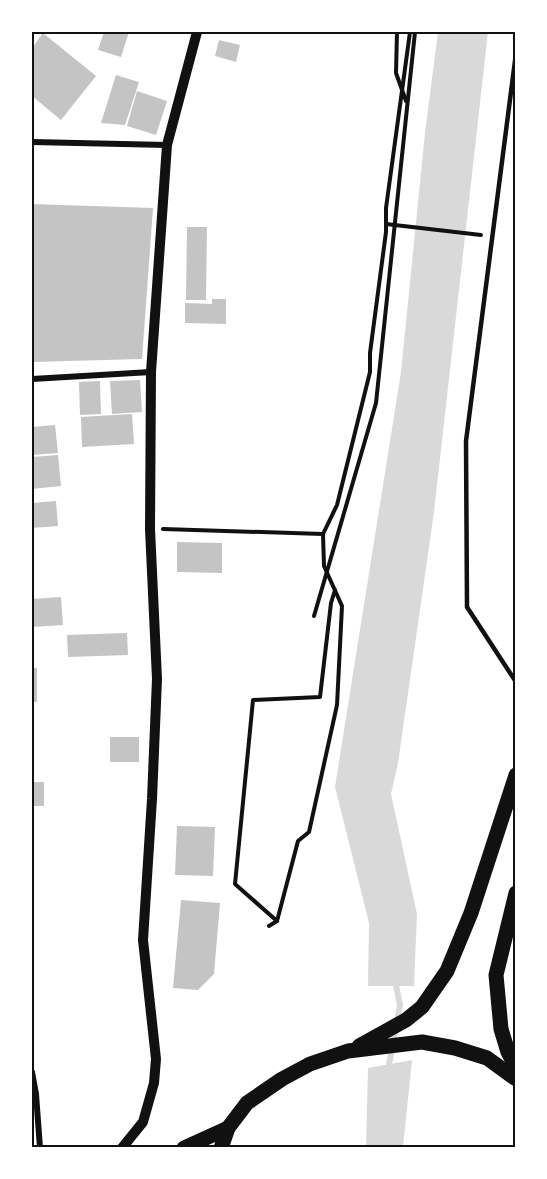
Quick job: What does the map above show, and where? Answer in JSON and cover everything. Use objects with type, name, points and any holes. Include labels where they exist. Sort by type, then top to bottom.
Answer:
[{"type":"main road","points":[[221,1148],[228,1128],[247,1103],[282,1078],[380,1035],[422,1007],[447,971],[471,913],[516,775]]},
{"type":"main road","points":[[516,893],[496,975],[501,1029],[508,1052],[516,1067]]},
{"type":"main road","points":[[348,1051],[422,1042],[455,1048],[487,1058],[516,1079]]},
{"type":"main road","points":[[184,1148],[228,1128]]},
{"type":"street","points":[[122,1148],[143,1122],[154,1083],[156,1059],[143,940],[157,679],[150,529],[151,372],[167,146],[197,32]]},
{"type":"street","points":[[32,142],[167,146]]},
{"type":"street","points":[[32,379],[151,372]]},
{"type":"street","points":[[32,1072],[40,1148]]},
{"type":"lane","points":[[516,53],[466,441],[467,607],[516,682]]},
{"type":"path","points":[[397,32],[396,73],[407,103]]},
{"type":"path","points":[[269,926],[277,921],[298,841],[309,832],[337,705],[342,606],[324,566],[323,534],[337,505],[370,372],[370,353],[387,208],[410,32]]},
{"type":"path","points":[[314,616],[376,403],[415,32]]},
{"type":"path","points":[[386,225],[468,233]]},
{"type":"path","points":[[150,529],[323,534]]},
{"type":"path","points":[[277,921],[235,884],[253,700],[320,697],[331,603],[335,590]]},
{"type":"shaded area","points":[[438,32],[488,32],[434,512],[398,763],[391,794],[417,914],[414,986],[368,986],[369,923],[335,787],[401,372],[425,133]]},
{"type":"shaded area","points":[[412,1060],[403,1147],[366,1147],[368,1068]]},
{"type":"building","points":[[104,32],[129,32],[121,57],[98,50]]},
{"type":"building","points":[[43,33],[96,76],[61,120],[32,96],[32,48]]},
{"type":"building","points":[[219,40],[240,45],[236,62],[215,56]]},
{"type":"building","points":[[116,75],[139,82],[125,125],[101,123]]},
{"type":"building","points":[[137,91],[167,101],[156,135],[127,126]]},
{"type":"building","points":[[32,204],[153,208],[142,359],[32,362]]},
{"type":"building","points":[[187,227],[207,227],[206,300],[186,300]]},
{"type":"building","points":[[212,299],[226,299],[226,324],[185,323],[185,303],[212,304]]},
{"type":"building","points":[[140,380],[142,412],[112,414],[110,381]]},
{"type":"building","points":[[100,381],[101,414],[80,415],[79,382]]},
{"type":"building","points":[[132,414],[134,444],[82,447],[81,417]]},
{"type":"building","points":[[55,425],[58,453],[32,455],[32,427]]},
{"type":"building","points":[[58,455],[61,486],[32,489],[32,457]]},
{"type":"building","points":[[56,501],[58,526],[32,528],[32,503]]},
{"type":"building","points":[[177,542],[222,543],[222,573],[177,572]]},
{"type":"building","points":[[61,597],[63,625],[32,627],[32,599]]},
{"type":"building","points":[[127,633],[128,655],[68,657],[67,635]]},
{"type":"building","points":[[32,668],[37,668],[37,702],[32,702]]},
{"type":"building","points":[[110,737],[139,737],[139,762],[110,762]]},
{"type":"building","points":[[32,782],[44,782],[44,806],[32,806]]},
{"type":"building","points":[[177,826],[215,827],[213,876],[175,875]]},
{"type":"building","points":[[181,900],[220,903],[214,974],[198,990],[173,988]]},
{"type":"waterway","points":[[388,1070],[400,1005],[395,980]]}]
